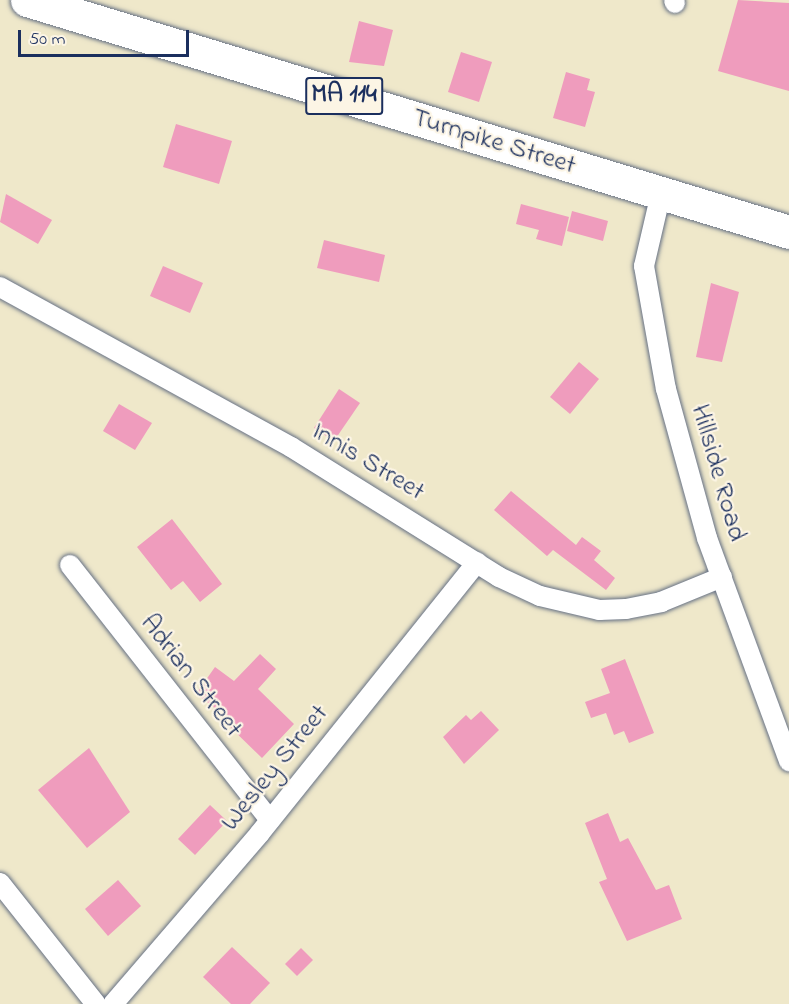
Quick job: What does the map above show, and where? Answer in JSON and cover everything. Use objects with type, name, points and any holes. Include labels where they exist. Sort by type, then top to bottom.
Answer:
[{"type":"highway","name":"Turnpike Street","points":[[27,0],[789,232]]},
{"type":"street","name":"Hillside Road","points":[[661,193],[645,266],[652,325],[685,465],[722,577],[789,760]]},
{"type":"street","name":"Innis Street","points":[[0,287],[291,447],[477,562],[540,596],[599,610],[661,602],[722,577]]},
{"type":"street","name":"Wesley Street","points":[[112,1004],[270,820],[477,562]]},
{"type":"street","name":"Adrian Street","points":[[70,565],[270,820]]},
{"type":"street","points":[[0,883],[96,1004]]},
{"type":"building","points":[[738,0],[789,3],[789,91],[718,71]]},
{"type":"building","points":[[359,21],[393,30],[384,66],[349,62]]},
{"type":"building","points":[[461,52],[492,62],[479,102],[448,92]]},
{"type":"building","points":[[566,72],[590,79],[587,90],[595,92],[585,127],[553,118]]},
{"type":"building","points":[[176,124],[232,141],[219,184],[163,167]]},
{"type":"building","points":[[6,194],[52,220],[38,244],[0,222]]},
{"type":"building","points":[[521,204],[569,217],[562,246],[536,239],[539,230],[516,224]]},
{"type":"building","points":[[572,211],[608,221],[603,241],[567,231]]},
{"type":"building","points":[[324,240],[385,255],[379,282],[317,268]]},
{"type":"building","points":[[163,266],[203,283],[190,313],[150,296]]},
{"type":"building","points":[[711,283],[739,292],[722,362],[696,357]]},
{"type":"building","points":[[579,362],[599,379],[570,414],[550,397]]},
{"type":"building","points":[[339,389],[360,403],[334,441],[314,428]]},
{"type":"building","points":[[119,404],[152,423],[135,450],[103,431]]},
{"type":"building","points":[[511,491],[576,545],[582,537],[601,551],[594,560],[615,578],[606,590],[553,550],[547,556],[494,510]]},
{"type":"building","points":[[172,519],[222,584],[200,602],[183,581],[171,590],[137,547]]},
{"type":"building","points":[[260,654],[276,669],[258,689],[294,724],[262,758],[227,724],[231,720],[196,694],[215,667],[234,681]]},
{"type":"building","points":[[625,659],[654,733],[629,743],[624,731],[614,735],[606,713],[591,718],[585,702],[610,693],[601,669]]},
{"type":"building","points":[[481,711],[499,730],[464,764],[443,737],[466,715],[471,720]]},
{"type":"building","points":[[89,748],[130,812],[87,848],[38,790]]},
{"type":"building","points":[[210,805],[227,821],[195,855],[178,839]]},
{"type":"building","points":[[608,813],[620,842],[628,838],[656,890],[669,885],[682,919],[627,941],[599,882],[607,879],[585,823]]},
{"type":"building","points":[[118,880],[141,906],[108,936],[85,909]]},
{"type":"building","points":[[232,947],[270,983],[250,1004],[231,1004],[203,977]]},
{"type":"building","points":[[301,948],[313,960],[297,976],[285,964]]}]
